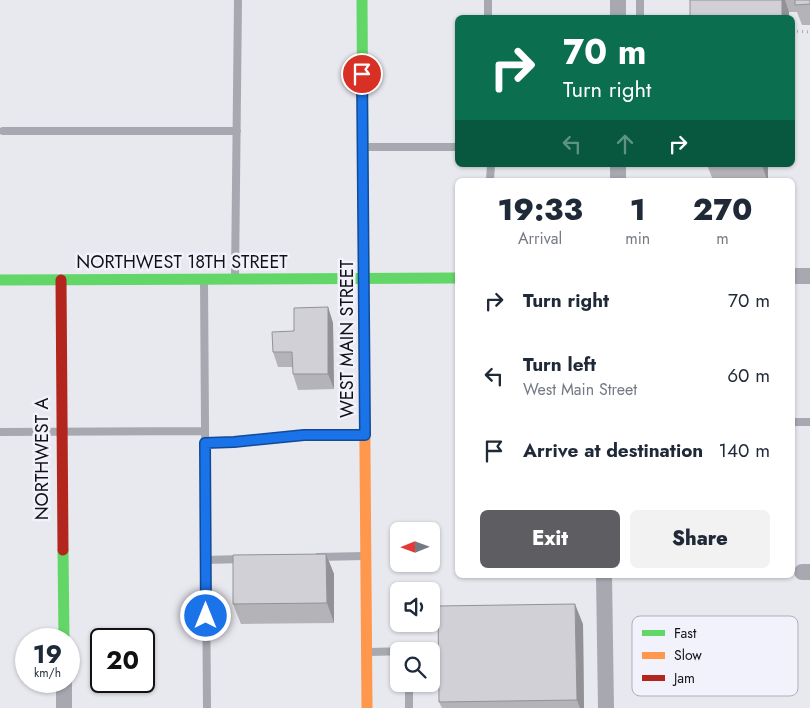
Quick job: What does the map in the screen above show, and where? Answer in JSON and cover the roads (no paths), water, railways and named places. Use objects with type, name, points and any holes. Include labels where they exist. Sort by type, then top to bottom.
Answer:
[{"type":"street","name":"WEST MAIN STREET","points":[[362,0],[367,708]]},
{"type":"street","points":[[618,0],[618,15]]},
{"type":"street","points":[[795,276],[810,276]]},
{"type":"street","name":"NORTHWEST 18TH STREET","points":[[0,280],[455,278]]},
{"type":"street","name":"NORTHWEST A","points":[[61,280],[64,628]]},
{"type":"street","points":[[604,578],[606,708]]},
{"type":"street","points":[[64,693],[64,708]]},
{"type":"lane","points":[[235,279],[238,0]]},
{"type":"lane","points":[[488,0],[488,15]]},
{"type":"lane","points":[[640,0],[640,15]]},
{"type":"lane","points":[[3,131],[237,131]]},
{"type":"lane","points":[[363,147],[455,147]]},
{"type":"lane","points":[[204,279],[207,708]]},
{"type":"lane","points":[[795,422],[810,422]]},
{"type":"lane","points":[[0,432],[205,431]]},
{"type":"lane","points":[[205,443],[304,435],[365,435]]},
{"type":"lane","points":[[306,558],[366,556]]},
{"type":"lane","points":[[206,560],[246,559]]},
{"type":"lane","points":[[366,652],[390,651]]},
{"type":"lane","points":[[409,692],[409,708]]}]
